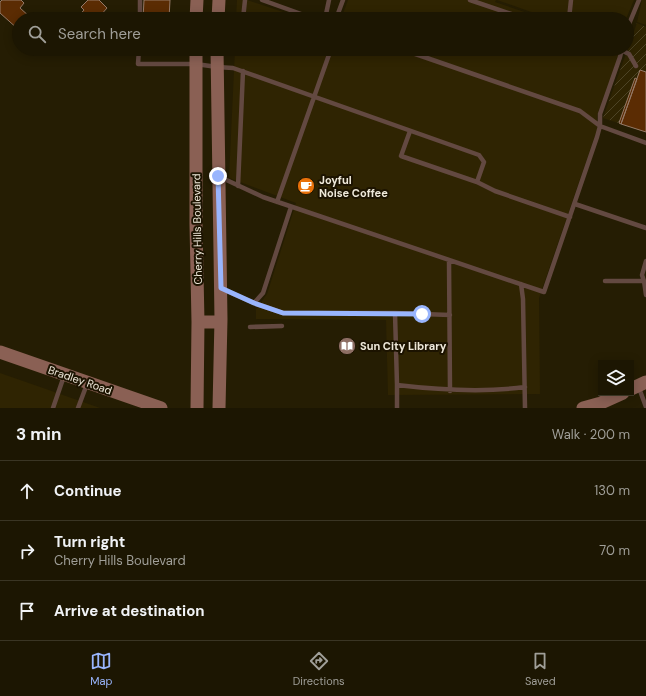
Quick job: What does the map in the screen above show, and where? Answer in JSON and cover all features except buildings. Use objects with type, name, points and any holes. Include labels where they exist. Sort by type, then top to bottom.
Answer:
[{"type":"street","points":[[196,12],[197,0]]},
{"type":"street","points":[[218,12],[219,0]]},
{"type":"street","name":"Cherry Hills Boulevard","points":[[196,56],[198,322],[196,408]]},
{"type":"street","name":"Cherry Hills Boulevard","points":[[217,56],[221,288],[219,408]]},
{"type":"street","points":[[198,322],[221,322]]},
{"type":"street","name":"Bradley Road","points":[[0,352],[64,374],[146,406],[161,408]]},
{"type":"street","points":[[583,408],[601,403],[616,396]]},
{"type":"lane","points":[[140,0],[140,12]]},
{"type":"lane","points":[[244,12],[245,0]]},
{"type":"lane","points":[[262,0],[295,12]]},
{"type":"lane","points":[[326,12],[329,0]]},
{"type":"lane","points":[[339,12],[343,0]]},
{"type":"lane","points":[[470,0],[505,12]]},
{"type":"lane","points":[[570,12],[571,0]]},
{"type":"lane","points":[[634,12],[639,0]]},
{"type":"lane","points":[[139,56],[138,64],[196,64],[216,68],[233,68],[479,155],[484,162],[477,182]]},
{"type":"lane","points":[[277,202],[328,56]]},
{"type":"lane","points":[[421,56],[580,112],[600,126],[646,143]]},
{"type":"lane","points":[[218,176],[263,197],[291,207],[544,292],[575,204],[600,126],[600,114],[620,56]]},
{"type":"lane","points":[[630,56],[636,66]]},
{"type":"lane","points":[[238,186],[243,71]]},
{"type":"lane","points":[[410,131],[401,156],[477,182],[495,191],[570,217]]},
{"type":"lane","points":[[575,204],[646,228]]},
{"type":"lane","points":[[254,303],[263,293],[291,207]]},
{"type":"lane","points":[[449,260],[450,390]]},
{"type":"lane","points":[[646,261],[642,275],[646,295]]},
{"type":"lane","points":[[605,281],[644,281]]},
{"type":"lane","points":[[521,284],[523,299],[525,408]]},
{"type":"lane","points":[[221,288],[254,303],[283,313],[394,313],[450,315]]},
{"type":"lane","points":[[394,313],[397,408]]},
{"type":"lane","points":[[250,327],[282,326]]},
{"type":"lane","points":[[53,408],[64,374]]},
{"type":"lane","points":[[78,408],[88,383]]},
{"type":"lane","points":[[397,386],[450,390],[503,390],[525,387]]},
{"type":"lane","points":[[638,386],[646,407]]},
{"type":"shaded area","points":[[237,0],[247,0],[283,12],[236,12]]},
{"type":"shaded area","points":[[348,0],[496,0],[495,2],[524,12],[344,12]]},
{"type":"shaded area","points":[[497,0],[634,0],[629,12],[531,12]]},
{"type":"shaded area","points":[[642,0],[646,0],[646,25],[637,22]]},
{"type":"shaded area","points":[[637,23],[646,27],[646,132],[603,118],[625,56],[634,56],[634,31]]},
{"type":"shaded area","points":[[235,56],[619,56],[597,115],[597,130],[539,298],[540,394],[388,395],[386,320],[256,319],[256,309],[267,294],[296,203],[229,178]]},
{"type":"shaded area","points":[[0,373],[46,389],[100,408],[0,408]]},
{"type":"place","name":"Joyful Noise Coffee","points":[[306,186]]},
{"type":"place","name":"Sun City Library","points":[[347,346]]},
{"type":"route","points":[[218,176],[221,288],[254,303],[283,313],[422,314]]}]
